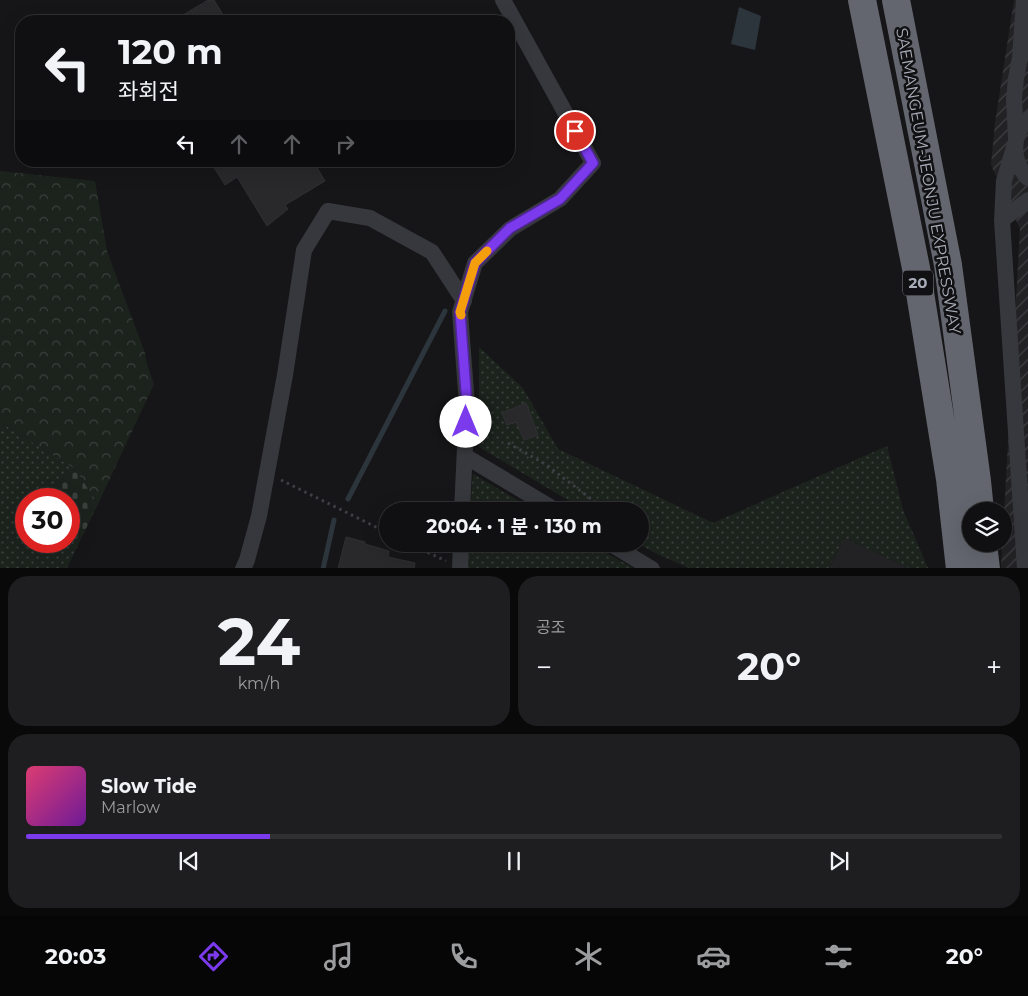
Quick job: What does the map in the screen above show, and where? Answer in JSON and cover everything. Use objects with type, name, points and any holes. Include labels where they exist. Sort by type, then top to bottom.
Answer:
[{"type":"highway","name":"SAEMANGEUM-JEONJU EXPRESSWAY","points":[[862,0],[916,268],[950,479],[960,568]]},
{"type":"highway","name":"SAEMANGEUM-JEONJU EXPRESSWAY","points":[[896,0],[948,265],[979,502]]},
{"type":"highway","points":[[984,552],[986,568]]},
{"type":"street","points":[[503,0],[511,15]]},
{"type":"street","points":[[1024,0],[1024,64],[1016,78],[1014,99],[1015,154],[1018,164],[1028,178]]},
{"type":"street","points":[[462,502],[467,405],[460,312],[475,263],[510,228],[560,199],[593,163],[515,22]]},
{"type":"street","points":[[1025,568],[1002,220],[1004,181],[1020,128],[1028,119]]},
{"type":"street","points":[[1002,220],[1028,200]]},
{"type":"street","points":[[243,568],[259,516],[285,375],[304,250],[328,211],[370,218],[432,252],[464,301]]},
{"type":"street","points":[[464,456],[542,502]]},
{"type":"street","points":[[460,568],[461,552]]},
{"type":"street","points":[[625,552],[652,568]]},
{"type":"path","points":[[508,443],[545,464],[595,502]]},
{"type":"path","points":[[267,474],[379,529]]},
{"type":"path","points":[[427,552],[460,568]]},
{"type":"shaded area","points":[[1014,0],[1028,0],[1028,568],[1001,568],[1002,552],[1012,552],[1012,502],[1005,502],[1020,229],[991,165],[995,123]]},
{"type":"shaded area","points":[[739,7],[761,16],[755,50],[731,44]]},
{"type":"shaded area","points":[[844,538],[909,568],[829,568]]},
{"type":"green space","points":[[0,171],[95,181],[107,251],[145,353],[154,384],[98,504],[75,469],[0,422]]},
{"type":"green space","points":[[479,347],[523,388],[558,449],[713,523],[887,446],[903,510],[928,568],[909,568],[844,538],[829,568],[689,568],[649,550],[649,502],[571,502],[479,447]]},
{"type":"green space","points":[[0,422],[75,469],[54,488],[15,488],[15,553],[74,553],[67,568],[0,568]]},
{"type":"green space","points":[[75,469],[98,504],[80,541],[80,488],[54,488]]},
{"type":"green space","points":[[473,474],[521,502],[471,502]]},
{"type":"green space","points":[[467,552],[605,552],[633,568],[466,568]]},
{"type":"building","points":[[208,0],[214,0],[223,15],[183,15]]},
{"type":"building","points":[[214,167],[317,167],[325,181],[285,205],[288,209],[267,226],[237,177],[225,185]]},
{"type":"building","points":[[526,403],[538,435],[524,440],[516,422],[507,425],[502,413]]},
{"type":"building","points":[[346,537],[379,548],[379,552],[389,552],[388,557],[415,563],[414,568],[338,568]]},
{"type":"waterway","points":[[348,499],[445,311]]},
{"type":"waterway","points":[[323,568],[334,520]]},
{"type":"slow traffic","points":[[461,315],[460,312],[475,263],[487,251]]},
{"type":"route","points":[[466,422],[467,405],[460,312],[475,263],[510,228],[560,199],[593,163],[575,131]]}]
